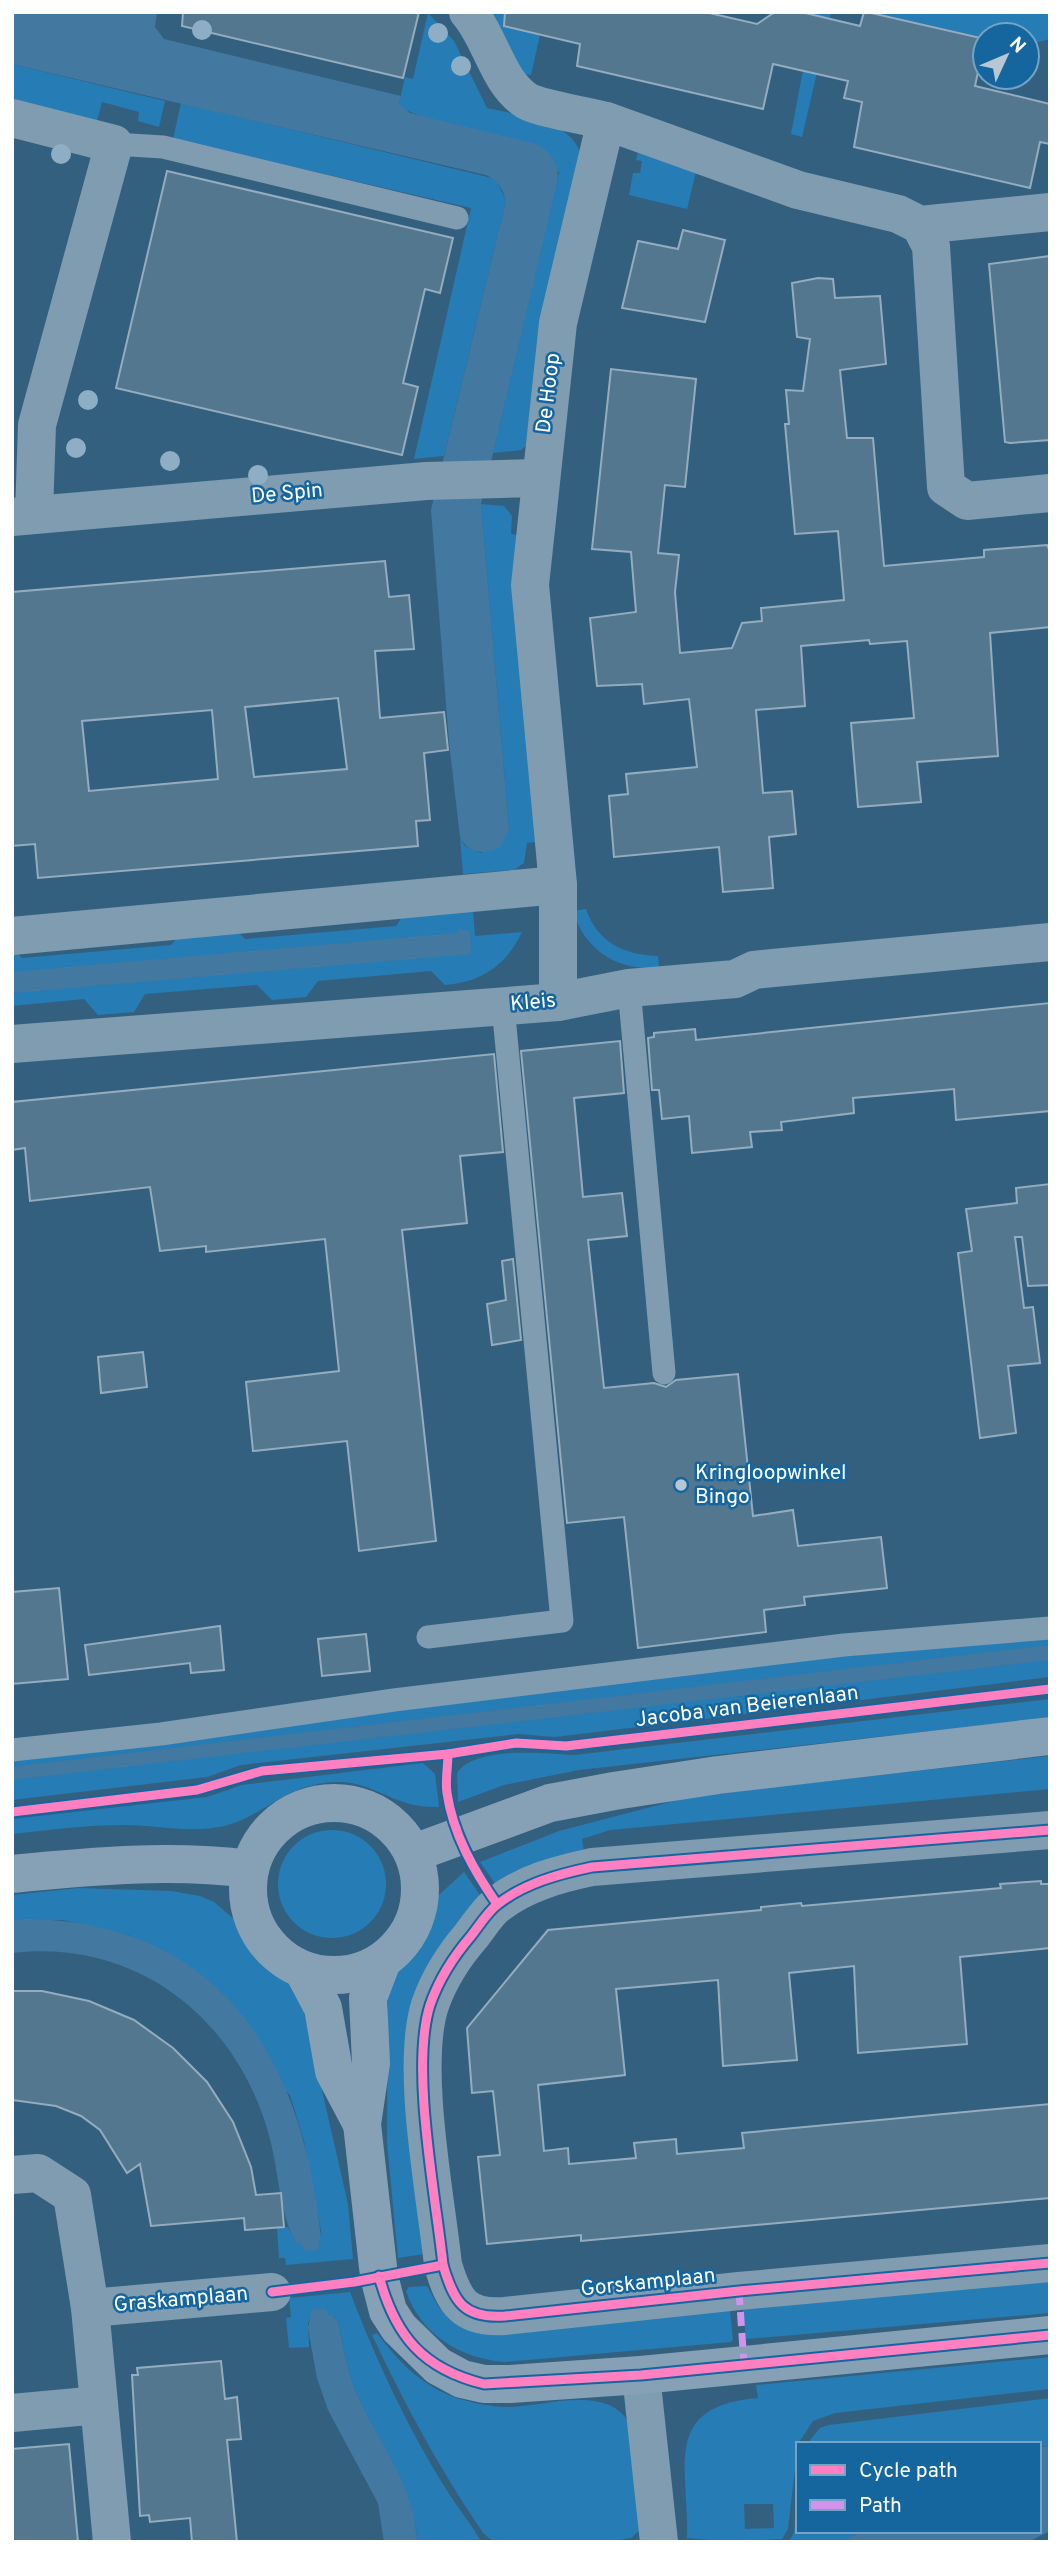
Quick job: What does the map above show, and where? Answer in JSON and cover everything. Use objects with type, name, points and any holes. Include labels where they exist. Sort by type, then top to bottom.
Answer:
[{"type":"main road","points":[[414,1853],[550,1803],[614,1791],[732,1773],[1050,1736]]},
{"type":"main road","points":[[336,1802],[368,1808],[395,1826],[414,1853],[421,1880],[420,1907],[410,1933],[382,1961],[365,1970],[334,1976],[303,1970],[279,1955],[260,1934],[250,1909],[250,1869],[256,1850],[276,1823],[303,1807],[336,1802]]},
{"type":"main road","points":[[12,1874],[125,1863],[197,1862],[250,1869]]},
{"type":"main road","points":[[382,1961],[368,1998],[371,2063],[362,2124],[379,2276],[388,2311],[417,2348],[438,2366],[462,2379],[484,2384],[641,2375],[1050,2335]]},
{"type":"main road","points":[[303,1970],[323,2008],[334,2071],[362,2124]]},
{"type":"street","points":[[468,12],[479,24],[504,76],[528,102],[606,121],[798,190],[898,214],[920,225],[1050,212]]},
{"type":"street","points":[[12,118],[114,144]]},
{"type":"street","name":"De Hoop","points":[[558,1002],[558,885],[521,478],[606,121]]},
{"type":"street","name":"De Spin","points":[[114,144],[25,422],[23,516],[426,481],[521,478]]},
{"type":"street","points":[[920,225],[931,246],[946,487],[967,501],[1050,493]]},
{"type":"street","points":[[12,936],[558,885]]},
{"type":"street","name":"Kleis","points":[[12,1044],[558,1002],[629,988],[735,979],[754,970],[1050,942]]},
{"type":"street","name":"Gorskamplaan","points":[[1050,1830],[592,1867],[551,1875],[497,1904],[440,1979],[430,2007],[424,2042],[425,2102],[443,2266],[450,2290],[459,2303],[476,2315],[505,2316],[740,2291],[1050,2263]]},
{"type":"street","name":"Graskamplaan","points":[[12,2175],[38,2173],[72,2195],[90,2308],[112,2542]]},
{"type":"street","name":"Graskamplaan","points":[[90,2308],[272,2292]]},
{"type":"street","points":[[641,2375],[659,2542]]},
{"type":"street","points":[[12,2413],[99,2404]]},
{"type":"lane","points":[[114,144],[163,147],[457,218]]},
{"type":"lane","points":[[629,988],[663,1373]]},
{"type":"lane","points":[[428,1637],[562,1621],[503,1006]]},
{"type":"lane","points":[[12,1750],[161,1734],[394,1700],[844,1645],[1050,1628]]},
{"type":"shaded area","points":[[12,12],[157,12],[155,27],[164,39],[401,96],[399,104],[410,113],[536,144],[554,160],[557,183],[481,504],[509,830],[500,847],[482,852],[472,850],[460,837],[449,742],[431,510],[506,201],[497,182],[486,175],[12,64]]},
{"type":"shaded area","points":[[490,12],[545,12],[531,75],[522,74]]},
{"type":"shaded area","points":[[814,12],[831,12],[802,137],[791,134]]},
{"type":"shaded area","points":[[871,12],[1050,13],[1050,39],[1041,41],[1041,21],[971,21],[971,35]]},
{"type":"shaded area","points":[[428,13],[454,41],[487,108],[528,117],[556,127],[576,144],[581,156],[527,445],[521,450],[493,453],[559,172],[403,109],[399,104],[405,77],[413,79]]},
{"type":"shaded area","points":[[12,64],[165,101],[159,127],[138,121],[139,112],[102,102],[97,121],[12,101]]},
{"type":"shaded area","points":[[181,103],[496,179],[506,201],[444,456],[414,459],[471,208],[173,139]]},
{"type":"shaded area","points":[[639,148],[699,159],[687,209],[629,195],[633,173],[640,173],[642,161],[636,160]]},
{"type":"shaded area","points":[[481,504],[504,506],[512,516],[511,534],[520,535],[537,842],[527,843],[524,863],[514,870],[463,874],[460,837],[465,846],[481,853],[509,830]]},
{"type":"shaded area","points":[[586,909],[597,930],[613,945],[634,953],[658,956],[659,968],[630,966],[605,956],[578,925],[573,911]]},
{"type":"shaded area","points":[[473,910],[475,936],[522,932],[500,963],[481,976],[458,983],[445,985],[431,971],[318,981],[306,997],[272,1000],[257,985],[145,994],[134,1012],[98,1015],[84,999],[12,1006],[12,947],[22,958],[171,945],[183,930],[231,925],[245,939],[396,926],[406,911]]},
{"type":"shaded area","points":[[459,928],[470,932],[471,954],[12,993],[12,972],[457,933]]},
{"type":"shaded area","points":[[1050,1637],[1050,1677],[555,1737],[518,1734],[241,1765],[207,1777],[12,1800],[12,1758],[157,1746],[432,1704],[832,1655]]},
{"type":"shaded area","points":[[1050,1645],[1050,1660],[12,1780],[12,1767]]},
{"type":"shaded area","points":[[1050,1699],[1050,1718],[579,1770],[504,1785],[458,1802],[457,1773],[466,1764],[495,1755],[575,1755]]},
{"type":"shaded area","points":[[1050,1756],[1050,1789],[610,1830],[582,1839],[584,1852],[496,1885],[480,1862],[559,1831],[693,1796]]},
{"type":"shaded area","points":[[423,1763],[435,1774],[439,1807],[409,1804],[363,1786],[337,1782],[302,1788],[249,1817],[207,1829],[110,1825],[12,1834],[12,1819],[207,1797],[242,1785]]},
{"type":"shaded area","points":[[332,1830],[353,1834],[370,1846],[382,1863],[386,1884],[382,1905],[370,1922],[353,1934],[332,1938],[311,1934],[294,1922],[282,1905],[278,1884],[282,1863],[294,1846],[311,1834]]},
{"type":"shaded area","points":[[464,1872],[482,1898],[451,1932],[424,2254],[398,2258],[387,2143],[388,1977],[415,1943],[439,1895]]},
{"type":"shaded area","points":[[79,1888],[171,1891],[200,1896],[214,1902],[235,1920],[261,1957],[299,1990],[348,2204],[353,2259],[286,2265],[285,2258],[279,2258],[277,2228],[288,2227],[296,2242],[318,2242],[321,2231],[304,2141],[290,2095],[131,1936],[63,1920],[12,1921],[12,1895]]},
{"type":"shaded area","points":[[27,1919],[94,1926],[151,1944],[198,1972],[238,2010],[269,2055],[293,2107],[310,2166],[320,2229],[319,2250],[304,2251],[302,2244],[296,2243],[290,2231],[270,2139],[255,2096],[234,2058],[208,2024],[177,1996],[141,1974],[101,1959],[58,1952],[12,1953],[12,1921]]},
{"type":"shaded area","points":[[1050,2279],[1050,2313],[746,2339],[743,2309]]},
{"type":"shaded area","points":[[427,2286],[438,2306],[451,2320],[730,2311],[733,2339],[731,2342],[504,2362],[488,2360],[444,2342],[421,2320],[406,2291],[409,2287]]},
{"type":"shaded area","points":[[350,2292],[407,2420],[434,2469],[481,2542],[417,2542],[414,2521],[402,2483],[354,2385],[338,2321],[331,2315],[311,2318],[308,2323],[309,2347],[289,2348],[286,2318],[291,2317],[289,2298]]},
{"type":"shaded area","points":[[327,2309],[328,2316],[330,2314],[338,2321],[354,2385],[410,2501],[417,2542],[384,2542],[378,2503],[328,2410],[317,2378],[308,2328],[312,2310]]},
{"type":"shaded area","points":[[377,2333],[415,2374],[450,2396],[502,2407],[578,2400],[596,2401],[612,2406],[624,2416],[635,2440],[641,2529],[631,2538],[610,2542],[492,2540],[484,2534],[468,2510],[424,2437],[372,2335]]},
{"type":"shaded area","points":[[1050,2357],[1050,2389],[835,2413],[813,2421],[799,2442],[796,2442],[788,2529],[782,2539],[731,2542],[687,2538],[685,2465],[687,2444],[693,2427],[706,2413],[727,2403],[758,2398],[756,2385]],"holes":[[[744,2504],[773,2504],[774,2528],[745,2529]]]},
{"type":"shaded area","points":[[1050,2398],[1050,2446],[1041,2446],[1041,2442],[809,2442],[820,2428]]},
{"type":"shaded area","points":[[1050,2446],[1050,2531],[1028,2542],[843,2542],[857,2533],[1041,2533],[1041,2447]]},
{"type":"shaded area","points":[[796,2516],[796,2533],[857,2533],[843,2542],[789,2542],[794,2532]]},
{"type":"building","points":[[183,12],[419,12],[403,78],[182,26]]},
{"type":"building","points":[[505,12],[705,12],[757,24],[775,12],[801,12],[860,26],[864,12],[867,12],[971,36],[971,91],[996,91],[1050,104],[1050,144],[1040,142],[1030,188],[854,147],[862,102],[844,98],[848,81],[773,64],[763,109],[577,66],[580,44],[504,26]]},
{"type":"building","points":[[167,171],[453,238],[440,293],[425,289],[403,383],[418,387],[402,455],[116,388]]},
{"type":"building","points":[[683,230],[725,240],[705,322],[622,308],[638,241],[678,249]]},
{"type":"building","points":[[1050,256],[1050,440],[1005,442],[989,264]]},
{"type":"building","points":[[818,278],[833,279],[835,298],[880,296],[886,364],[840,370],[847,438],[873,438],[884,566],[984,557],[984,550],[1047,545],[1050,551],[1050,627],[990,633],[998,756],[917,762],[921,802],[858,807],[851,723],[914,718],[907,641],[870,644],[869,640],[801,646],[805,706],[756,710],[763,793],[792,791],[796,834],[769,837],[773,888],[723,892],[719,847],[614,857],[609,796],[628,794],[626,774],[697,767],[689,699],[644,704],[642,684],[597,686],[590,618],[636,612],[631,552],[592,549],[611,369],[696,379],[685,487],[665,485],[658,553],[679,555],[675,592],[680,653],[732,648],[742,623],[762,621],[761,608],[844,600],[838,531],[795,534],[785,424],[789,424],[786,390],[803,391],[810,339],[797,337],[792,283]]},
{"type":"building","points":[[385,561],[389,597],[409,595],[414,649],[375,651],[380,718],[444,712],[448,750],[424,753],[430,820],[416,821],[418,846],[38,878],[35,844],[12,846],[12,592]],"holes":[[[338,698],[347,769],[254,777],[245,707]],[[212,710],[218,779],[89,791],[82,721]]]},
{"type":"building","points":[[1050,1003],[1050,1111],[956,1120],[954,1089],[853,1098],[854,1113],[781,1122],[782,1130],[750,1132],[752,1147],[692,1153],[689,1116],[662,1119],[659,1090],[652,1090],[648,1038],[654,1037],[654,1033],[695,1029],[696,1040]]},
{"type":"building","points":[[620,1041],[624,1093],[574,1098],[583,1197],[622,1193],[627,1236],[588,1240],[604,1388],[654,1383],[666,1387],[676,1380],[738,1374],[753,1516],[793,1510],[798,1546],[881,1537],[887,1588],[804,1597],[805,1605],[764,1610],[766,1632],[638,1648],[624,1517],[567,1523],[521,1051]]},
{"type":"building","points":[[494,1054],[503,1152],[460,1156],[467,1223],[402,1230],[436,1541],[359,1551],[347,1441],[253,1451],[246,1382],[339,1371],[325,1239],[206,1252],[206,1246],[160,1251],[150,1187],[30,1201],[25,1148],[12,1150],[12,1102]]},
{"type":"building","points":[[1050,1184],[1050,1285],[1028,1286],[1022,1237],[1015,1237],[1024,1308],[1033,1307],[1040,1363],[1008,1366],[1016,1433],[980,1438],[958,1253],[972,1251],[966,1209],[1017,1203],[1016,1188]]},
{"type":"building","points":[[513,1259],[521,1340],[492,1345],[487,1304],[506,1300],[502,1261]]},
{"type":"building","points":[[143,1352],[147,1387],[101,1393],[98,1357]]},
{"type":"building","points":[[59,1588],[68,1679],[12,1684],[12,1592]]},
{"type":"building","points":[[220,1626],[224,1670],[191,1673],[190,1663],[89,1675],[85,1645]]},
{"type":"building","points":[[366,1634],[370,1671],[322,1676],[318,1639]]},
{"type":"building","points":[[1041,1881],[1041,1884],[1050,1884],[1050,1948],[960,1957],[967,2044],[858,2053],[854,1966],[789,1973],[797,2060],[723,2066],[718,1980],[616,1989],[625,2075],[538,2085],[544,2151],[568,2148],[569,2164],[636,2158],[634,2143],[676,2139],[677,2154],[744,2148],[742,2133],[1050,2104],[1050,2198],[581,2241],[581,2235],[487,2244],[478,2157],[500,2155],[493,2091],[472,2093],[467,2028],[548,1930],[761,1910],[761,1907],[801,1903],[802,1906],[1001,1888],[1000,1884]]},
{"type":"building","points":[[12,1991],[42,1991],[89,2001],[134,2020],[173,2048],[207,2082],[233,2122],[251,2167],[256,2195],[281,2193],[284,2227],[245,2230],[244,2218],[151,2226],[140,2164],[127,2173],[100,2130],[81,2116],[56,2106],[12,2100]]},
{"type":"building","points":[[221,2361],[225,2399],[237,2397],[241,2439],[227,2440],[237,2542],[192,2542],[190,2518],[150,2522],[149,2515],[140,2516],[132,2375],[138,2375],[137,2368]]},
{"type":"building","points":[[69,2444],[78,2542],[12,2542],[12,2449]]},
{"type":"marked path","points":[[739,2291],[744,2364]]},
{"type":"cycle path","name":"Jacoba van Beierenlaan","points":[[12,1812],[197,1790],[262,1771],[448,1754],[516,1743],[566,1746],[1050,1689]]},
{"type":"cycle path","points":[[448,1754],[446,1788],[454,1823],[480,1879],[497,1904]]},
{"type":"cycle path","points":[[1050,1830],[592,1867],[543,1880],[519,1890],[494,1907],[452,1960],[430,2005],[423,2063],[426,2133],[443,2265],[457,2298],[470,2311],[505,2316],[739,2291],[1050,2263]]},
{"type":"cycle path","points":[[272,2292],[354,2282],[443,2265]]},
{"type":"cycle path","points":[[379,2276],[394,2316],[415,2347],[444,2369],[484,2384],[641,2375],[1050,2335]]},
{"type":"place","name":"Kringloopwinkel Bingo","points":[[681,1485]]}]
